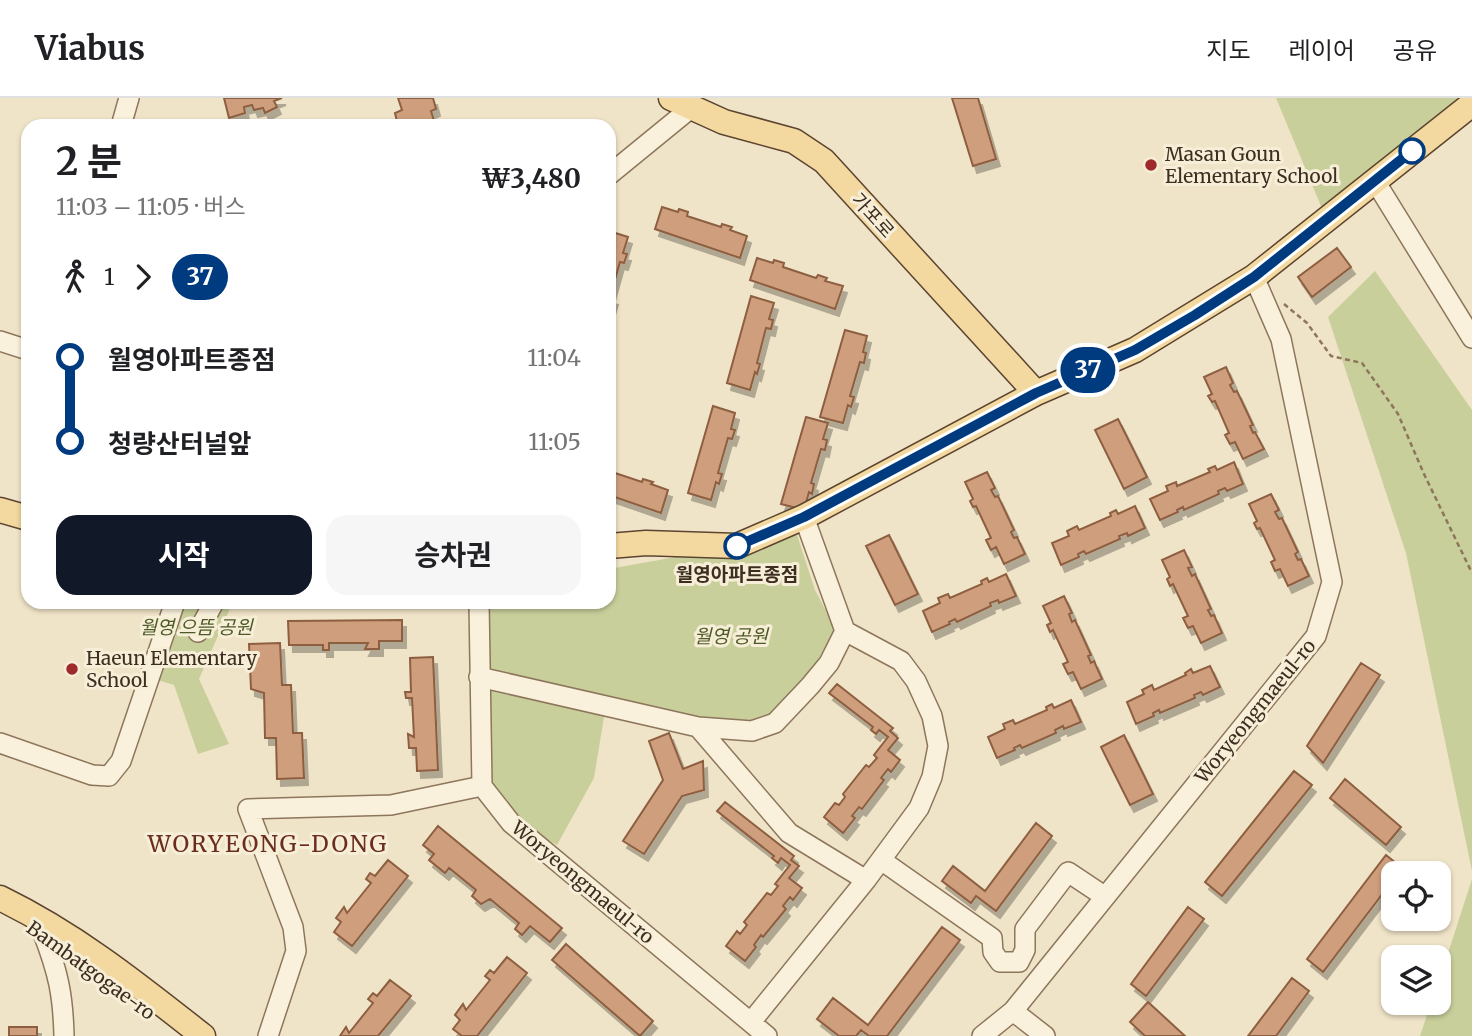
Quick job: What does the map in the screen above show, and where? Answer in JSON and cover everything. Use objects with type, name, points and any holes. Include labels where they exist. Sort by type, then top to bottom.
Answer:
[{"type":"main road","name":"가포로","points":[[681,103],[724,122],[794,141],[824,161],[1036,393]]},
{"type":"main road","points":[[616,545],[646,543],[737,546],[804,517],[1036,393],[1135,350],[1254,277],[1471,103]]},
{"type":"main road","points":[[0,510],[21,516]]},
{"type":"main road","name":"Bambatgogae-ro","points":[[0,898],[36,916],[121,970],[203,1036]]},
{"type":"main road","name":"Bambatgogae-ro","points":[[0,909],[43,933],[180,1036]]},
{"type":"street","points":[[123,119],[129,98]]},
{"type":"street","points":[[616,168],[681,103]]},
{"type":"street","points":[[1375,181],[1472,338]]},
{"type":"street","name":"Woryeongmaeul-ro","points":[[982,1036],[1013,1011],[1317,636],[1332,582],[1281,339],[1254,277]]},
{"type":"street","points":[[0,341],[21,348]]},
{"type":"street","points":[[751,1023],[866,880],[919,808],[932,777],[938,746],[932,716],[916,681],[901,661],[845,631],[804,517]]},
{"type":"street","points":[[0,743],[92,775],[109,776],[121,761],[173,609]]},
{"type":"street","points":[[198,632],[210,609]]},
{"type":"street","points":[[268,1036],[296,951],[293,927],[248,809],[391,805],[482,786],[479,609]]},
{"type":"street","points":[[480,677],[698,727],[752,731],[775,723],[829,663],[845,631]]},
{"type":"street","points":[[698,727],[789,833],[866,880]]},
{"type":"street","name":"Woryeongmaeul-ro","points":[[482,786],[511,823],[767,1036]]},
{"type":"street","points":[[881,860],[992,938],[993,952],[1000,962],[1019,962],[1025,950],[1025,929],[1068,872],[1104,896]]},
{"type":"street","points":[[43,933],[57,970],[63,1002],[64,1036]]},
{"type":"street","points":[[1013,1011],[1045,1036]]},
{"type":"path","points":[[1281,300],[1307,323],[1331,356],[1362,363],[1398,414],[1472,573]]},
{"type":"green space","points":[[1276,98],[1465,98],[1323,211]]},
{"type":"green space","points":[[1375,271],[1472,410],[1472,871],[1406,553],[1328,317]]},
{"type":"green space","name":"월영 공원","points":[[797,535],[815,590],[835,628],[803,688],[773,718],[739,725],[611,707],[487,672],[484,609],[616,609],[616,568]]},
{"type":"green space","name":"월영 으뜸 공원","points":[[176,609],[230,609],[199,679],[229,744],[198,754],[174,685],[151,678]]},
{"type":"green space","points":[[484,683],[605,711],[594,778],[557,845],[516,822],[487,779]]},
{"type":"green space","points":[[1472,879],[1472,1036],[1420,1036],[1427,1015],[1451,1015],[1451,945]]},
{"type":"building","points":[[224,98],[282,98],[274,101],[277,107],[265,113],[263,108],[254,110],[252,105],[244,107],[245,113],[229,118]]},
{"type":"building","points":[[398,98],[433,98],[436,109],[431,111],[433,119],[396,119],[395,113],[402,110]]},
{"type":"building","points":[[952,98],[978,98],[996,159],[973,166]]},
{"type":"building","points":[[662,207],[688,212],[687,216],[721,227],[722,224],[732,227],[730,230],[747,236],[740,258],[655,229]]},
{"type":"building","points":[[616,233],[628,237],[623,253],[627,254],[624,263],[620,262],[616,276]]},
{"type":"building","points":[[1337,248],[1351,267],[1312,297],[1298,277]]},
{"type":"building","points":[[757,258],[784,263],[783,267],[816,278],[818,275],[827,278],[825,281],[843,286],[835,309],[750,280]]},
{"type":"building","points":[[751,296],[774,303],[769,319],[773,320],[771,329],[766,328],[757,363],[760,364],[750,390],[727,383]]},
{"type":"building","points":[[845,330],[867,336],[863,352],[866,353],[864,363],[860,362],[850,396],[854,397],[851,407],[848,405],[843,423],[820,417]]},
{"type":"building","points":[[1226,367],[1233,383],[1230,385],[1234,392],[1237,391],[1253,425],[1250,426],[1253,433],[1255,432],[1264,449],[1243,459],[1235,442],[1230,444],[1225,435],[1229,433],[1215,401],[1212,402],[1208,396],[1212,394],[1204,377]]},
{"type":"building","points":[[713,406],[735,413],[731,429],[735,430],[732,439],[728,438],[718,473],[722,474],[719,484],[716,482],[711,500],[688,493]]},
{"type":"building","points":[[806,417],[828,423],[823,439],[827,440],[825,450],[821,449],[811,483],[814,484],[812,494],[809,492],[804,510],[781,504]]},
{"type":"building","points":[[1118,419],[1147,477],[1124,489],[1095,430]]},
{"type":"building","points":[[1234,462],[1243,484],[1227,491],[1225,488],[1218,491],[1219,494],[1184,510],[1183,507],[1160,520],[1150,499],[1168,491],[1166,486],[1176,482],[1177,486],[1210,472],[1208,469],[1215,466],[1217,470]]},
{"type":"building","points":[[987,472],[995,488],[991,490],[995,497],[998,496],[1014,530],[1011,532],[1014,538],[1017,537],[1025,554],[1004,564],[996,547],[991,550],[986,540],[991,538],[976,506],[973,507],[970,501],[973,499],[965,482]]},
{"type":"building","points":[[616,473],[642,482],[643,479],[653,482],[651,484],[668,490],[661,513],[616,497]]},
{"type":"building","points":[[1271,494],[1279,510],[1275,512],[1279,519],[1282,518],[1298,552],[1295,554],[1298,560],[1301,559],[1309,576],[1288,586],[1280,569],[1275,571],[1271,562],[1275,560],[1260,528],[1257,529],[1254,523],[1257,521],[1249,504]]},
{"type":"building","points":[[1135,506],[1145,528],[1128,536],[1127,533],[1119,536],[1120,539],[1086,554],[1084,551],[1078,554],[1079,557],[1061,565],[1052,543],[1069,536],[1067,531],[1077,526],[1079,530],[1111,516],[1110,513],[1116,510],[1118,514]]},
{"type":"building","points":[[889,535],[918,594],[895,605],[866,546]]},
{"type":"building","points":[[1184,550],[1192,567],[1188,568],[1192,576],[1195,574],[1211,609],[1208,610],[1211,616],[1214,615],[1222,633],[1201,643],[1193,626],[1188,628],[1183,618],[1188,616],[1173,584],[1170,586],[1167,579],[1170,577],[1162,560]]},
{"type":"building","points":[[1006,574],[1016,596],[999,603],[998,600],[990,603],[991,606],[957,622],[955,619],[932,632],[923,611],[940,603],[938,598],[948,594],[950,598],[982,584],[981,581],[987,578],[989,582]]},
{"type":"building","points":[[1064,596],[1072,613],[1069,614],[1072,622],[1075,620],[1091,655],[1088,656],[1091,663],[1094,661],[1102,679],[1081,689],[1073,672],[1068,674],[1063,664],[1068,662],[1053,630],[1050,632],[1047,625],[1051,623],[1043,606]]},
{"type":"building","points":[[402,620],[402,641],[379,641],[379,649],[365,649],[368,643],[329,643],[329,650],[323,650],[323,645],[289,645],[288,621]]},
{"type":"building","points":[[280,643],[282,685],[291,685],[293,733],[302,733],[304,778],[277,779],[276,738],[265,738],[264,693],[251,689],[249,644]]},
{"type":"building","points":[[433,657],[438,770],[417,771],[416,748],[409,748],[408,734],[414,737],[412,698],[406,698],[405,692],[411,692],[410,658]]},
{"type":"building","points":[[1361,663],[1380,675],[1323,763],[1307,746]]},
{"type":"building","points":[[1210,666],[1220,687],[1203,695],[1201,692],[1194,695],[1195,698],[1160,713],[1159,710],[1153,713],[1154,716],[1136,724],[1127,702],[1144,694],[1142,690],[1152,685],[1154,690],[1186,675],[1191,669],[1193,673]]},
{"type":"building","points":[[837,684],[893,728],[890,731],[898,738],[888,750],[900,760],[891,772],[888,769],[881,778],[884,780],[862,809],[859,807],[852,816],[855,818],[843,833],[824,817],[835,803],[839,805],[845,797],[843,794],[866,765],[869,767],[877,758],[874,755],[888,737],[879,730],[876,734],[871,730],[873,727],[829,693]]},
{"type":"building","points":[[1071,700],[1081,722],[1064,729],[1063,726],[1055,730],[1056,733],[1022,748],[1020,745],[997,758],[988,737],[1005,729],[1003,724],[1013,720],[1015,724],[1047,710],[1046,707],[1052,704],[1054,708]]},
{"type":"building","points":[[669,733],[683,769],[703,761],[704,790],[682,796],[644,854],[623,841],[663,780],[649,741]]},
{"type":"building","points":[[1124,735],[1153,794],[1130,805],[1101,747]]},
{"type":"building","points":[[1294,771],[1312,785],[1222,896],[1205,882]]},
{"type":"building","points":[[1345,779],[1401,827],[1386,845],[1330,798]]},
{"type":"building","points":[[725,802],[794,856],[791,860],[799,866],[789,878],[802,888],[793,900],[790,897],[783,906],[786,909],[763,937],[761,935],[745,961],[726,946],[737,931],[740,934],[747,925],[744,922],[767,893],[771,895],[778,886],[775,884],[790,865],[781,858],[778,863],[772,858],[774,856],[717,811]]},
{"type":"building","points":[[1036,823],[1052,836],[996,911],[976,896],[971,903],[942,881],[953,866],[985,891]]},
{"type":"building","points":[[438,826],[562,928],[550,942],[530,926],[522,935],[515,929],[519,923],[490,899],[481,904],[472,896],[476,890],[449,868],[445,873],[429,860],[434,854],[423,845]]},
{"type":"building","points":[[1386,855],[1393,861],[1381,861]]},
{"type":"building","points":[[388,860],[408,876],[352,946],[334,932],[341,922],[336,918],[344,907],[347,913],[371,883],[366,879],[370,873],[375,876]]},
{"type":"building","points":[[1381,862],[1381,896],[1323,972],[1307,959]]},
{"type":"building","points":[[1188,907],[1204,919],[1146,996],[1131,984]]},
{"type":"building","points":[[942,927],[960,940],[887,1036],[869,1036],[861,1030],[856,1036],[839,1036],[817,1019],[833,998],[868,1025]]},
{"type":"building","points":[[566,944],[653,1021],[640,1036],[552,960]]},
{"type":"building","points":[[507,957],[527,973],[477,1036],[462,1036],[453,1029],[460,1020],[455,1015],[463,1004],[466,1010],[490,980],[485,976],[490,970],[494,973]]},
{"type":"building","points":[[1292,978],[1309,991],[1276,1036],[1248,1036]]},
{"type":"building","points":[[390,980],[411,996],[378,1036],[340,1036],[346,1027],[349,1033],[373,1003],[368,999],[373,993],[377,996]]},
{"type":"building","points":[[1148,1002],[1185,1036],[1145,1036],[1130,1022]]},
{"type":"building","points":[[9,1027],[37,1027],[37,1036],[9,1036]]},
{"type":"bus line","name":"37","points":[[737,546],[804,517],[1036,393],[1135,350],[1195,315],[1254,277],[1412,151]]},
{"type":"place","name":"Masan Goun Elementary School","points":[[1151,165]]},
{"type":"place","name":"월영아파트종점","points":[[737,546]]},
{"type":"place","name":"Haeun Elementary School","points":[[72,669]]},
{"type":"district","name":"WORYEONG-DONG","points":[[268,843]]}]
